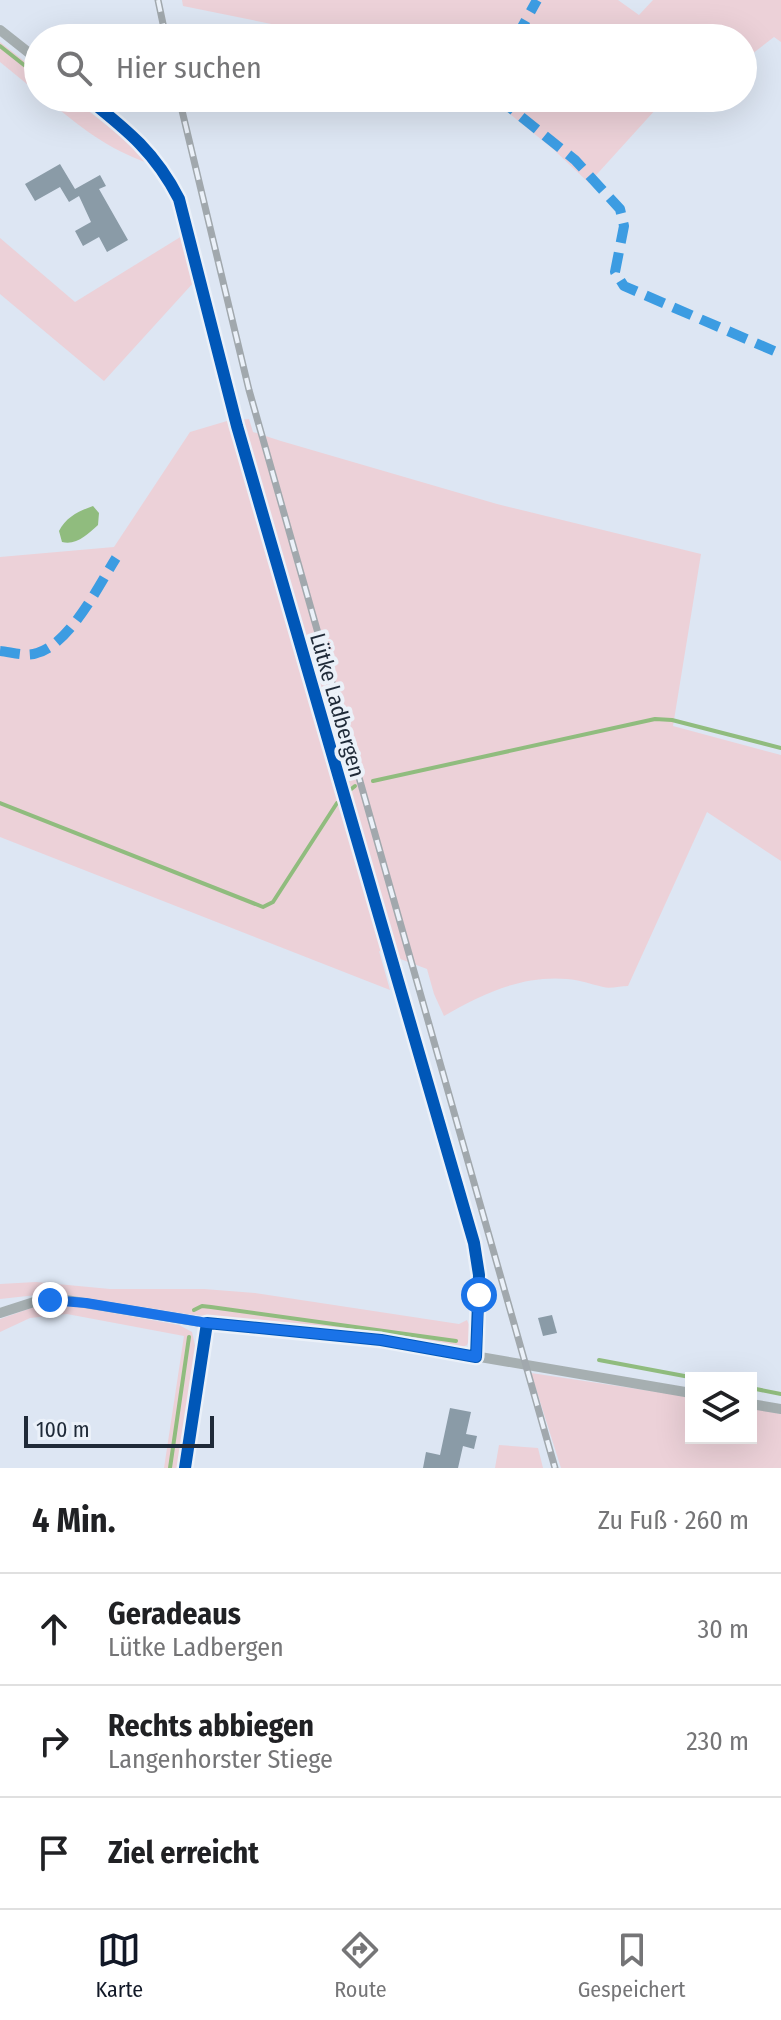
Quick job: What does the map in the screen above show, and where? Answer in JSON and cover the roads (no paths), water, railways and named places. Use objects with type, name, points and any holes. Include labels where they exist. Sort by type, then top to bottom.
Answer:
[{"type":"street","points":[[0,30],[24,49]]},
{"type":"street","name":"Lütke Ladbergen","points":[[105,112],[149,151],[165,172],[184,213],[237,426],[474,1243],[479,1275],[476,1357]]},
{"type":"street","points":[[0,1313],[26,1303],[57,1300],[207,1323],[381,1340],[685,1392]]},
{"type":"street","points":[[185,1468],[207,1323]]},
{"type":"street","points":[[757,1405],[781,1409]]},
{"type":"waterway","points":[[0,46],[24,65]]},
{"type":"waterway","points":[[373,781],[655,719],[672,720],[781,748]]},
{"type":"waterway","points":[[350,790],[355,786]]},
{"type":"waterway","points":[[0,803],[263,907],[273,902],[337,803]]},
{"type":"waterway","points":[[194,1310],[202,1306],[211,1307],[456,1341]]},
{"type":"waterway","points":[[170,1468],[189,1337]]},
{"type":"waterway","points":[[599,1360],[685,1376]]},
{"type":"waterway","points":[[757,1389],[781,1394]]},
{"type":"railway","points":[[158,0],[163,24]]},
{"type":"railway","points":[[182,112],[249,390],[555,1468]]}]
